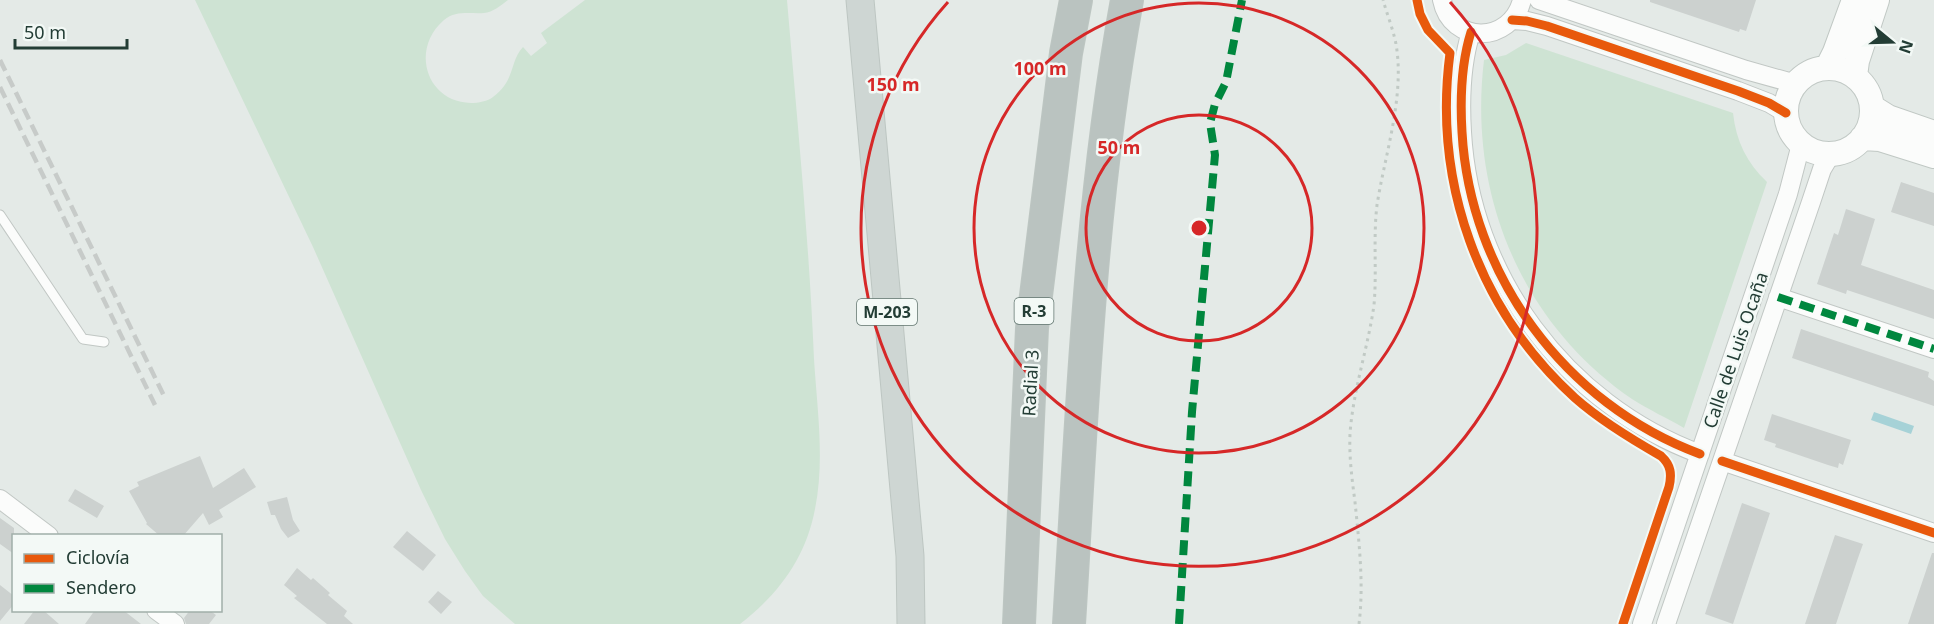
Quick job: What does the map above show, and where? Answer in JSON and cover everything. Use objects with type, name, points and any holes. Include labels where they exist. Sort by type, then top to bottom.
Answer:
[{"type":"highway","name":"Radial 3","points":[[1019,624],[1032,328],[1064,65],[1076,0]]},
{"type":"highway","points":[[1069,624],[1093,250],[1115,66],[1127,0]]},
{"type":"main road","name":"M-203","points":[[860,0],[910,556],[911,624]]},
{"type":"main road","points":[[1827,68],[1854,0]]},
{"type":"main road","points":[[1855,76],[1857,61],[1877,0]]},
{"type":"main road","points":[[1827,68],[1846,71],[1855,76],[1867,90],[1872,107],[1868,129],[1862,138],[1848,149],[1832,154],[1810,150],[1801,144],[1791,130],[1786,113],[1790,92],[1796,84],[1810,72],[1827,68]]},
{"type":"main road","points":[[1872,107],[1888,117],[1934,133]]},
{"type":"main road","points":[[1862,138],[1880,139],[1934,156]]},
{"type":"street","points":[[1442,0],[1454,23],[1480,34],[1497,31],[1512,20],[1522,0]]},
{"type":"street","points":[[1539,0],[1746,70],[1796,84]]},
{"type":"street","points":[[1512,20],[1527,21],[1558,30],[1749,95],[1786,113]]},
{"type":"street","points":[[1471,32],[1467,45],[1462,93],[1462,127],[1466,168],[1480,228],[1504,283],[1536,332],[1563,364],[1588,388],[1640,425],[1700,454]]},
{"type":"street","name":"Calle de Luis Ocaña","points":[[1642,624],[1788,194],[1801,144]]},
{"type":"street","name":"Calle de Luis Ocaña","points":[[1666,624],[1822,169],[1832,154]]},
{"type":"street","points":[[1778,297],[1934,349]]},
{"type":"street","points":[[1722,461],[1934,533]]},
{"type":"street","points":[[0,500],[45,534]]},
{"type":"street","points":[[159,612],[175,624]]},
{"type":"lane","points":[[0,215],[83,339],[104,342]]},
{"type":"path","points":[[1359,624],[1361,585],[1350,435],[1353,407],[1374,302],[1377,207],[1392,128],[1397,74],[1396,44],[1383,0]]},
{"type":"green space","points":[[195,0],[508,0],[484,13],[458,14],[449,17],[434,32],[428,45],[426,59],[428,72],[434,84],[443,94],[471,103],[488,100],[500,91],[509,78],[523,47],[531,56],[547,43],[541,33],[585,0],[787,0],[809,269],[819,434],[819,472],[815,509],[805,543],[789,573],[767,600],[740,624],[515,624],[483,596],[445,539],[421,490],[313,247]]},
{"type":"green space","points":[[1526,43],[1733,113],[1744,151],[1767,182],[1684,428],[1632,399],[1593,368],[1559,332],[1532,293],[1510,250],[1494,205],[1485,158],[1481,110],[1484,60],[1506,55]]},
{"type":"water","points":[[1874,412],[1914,426],[1911,434],[1871,420]]},
{"type":"building","points":[[1650,0],[1756,0],[1746,31],[1740,29],[1739,32],[1650,2]]},
{"type":"building","points":[[1901,182],[1934,193],[1934,226],[1891,212]]},
{"type":"building","points":[[1846,209],[1875,219],[1861,265],[1934,290],[1934,319],[1847,290],[1846,294],[1817,284],[1834,233],[1838,235]]},
{"type":"building","points":[[1801,329],[1929,372],[1928,377],[1934,381],[1934,406],[1792,358]]},
{"type":"building","points":[[1772,414],[1851,440],[1843,465],[1839,463],[1838,468],[1828,465],[1775,447],[1776,444],[1764,440]]},
{"type":"building","points":[[200,456],[213,488],[244,468],[256,487],[219,510],[223,517],[209,525],[203,513],[185,534],[158,534],[146,524],[129,491],[139,486],[137,482]]},
{"type":"building","points":[[75,489],[104,506],[97,518],[68,501]]},
{"type":"building","points":[[287,497],[293,520],[300,531],[288,538],[275,515],[271,515],[267,502]]},
{"type":"building","points":[[1742,503],[1770,513],[1733,624],[1705,614]]},
{"type":"building","points":[[0,518],[14,528],[12,553],[0,544]]},
{"type":"building","points":[[407,531],[436,555],[423,571],[393,547]]},
{"type":"building","points":[[1835,535],[1863,544],[1836,624],[1805,624]]},
{"type":"building","points":[[1932,553],[1934,553],[1934,624],[1908,624]]},
{"type":"building","points":[[297,568],[330,593],[328,595],[347,611],[344,616],[353,624],[327,624],[294,598],[297,596],[284,585]]},
{"type":"building","points":[[0,585],[12,594],[12,606],[0,621]]},
{"type":"building","points":[[438,591],[452,602],[441,614],[428,602]]},
{"type":"building","points":[[33,612],[45,612],[59,624],[24,624]]},
{"type":"building","points":[[94,612],[126,612],[141,624],[85,624]]},
{"type":"building","points":[[188,612],[212,612],[216,615],[209,624],[186,624],[184,618]]},
{"type":"railway","points":[[0,60],[165,398]]},
{"type":"railway","points":[[0,87],[155,405]]},
{"type":"marked path","points":[[1179,624],[1192,412],[1215,155],[1210,123],[1215,104],[1226,82],[1242,0]]},
{"type":"marked path","points":[[1778,297],[1934,349]]},
{"type":"cycle path","points":[[1417,0],[1420,14],[1428,30],[1450,53],[1447,101],[1449,149],[1457,196],[1470,241],[1488,284],[1512,325],[1541,363],[1575,398],[1616,429],[1661,456],[1669,466],[1669,487],[1623,624]]},
{"type":"cycle path","points":[[1512,20],[1547,26],[1738,91],[1769,103],[1786,113]]},
{"type":"cycle path","points":[[1471,32],[1463,69],[1461,107],[1469,185],[1484,236],[1505,284],[1533,328],[1567,368],[1607,403],[1651,432],[1700,454]]},
{"type":"cycle path","points":[[1722,461],[1934,533]]}]
